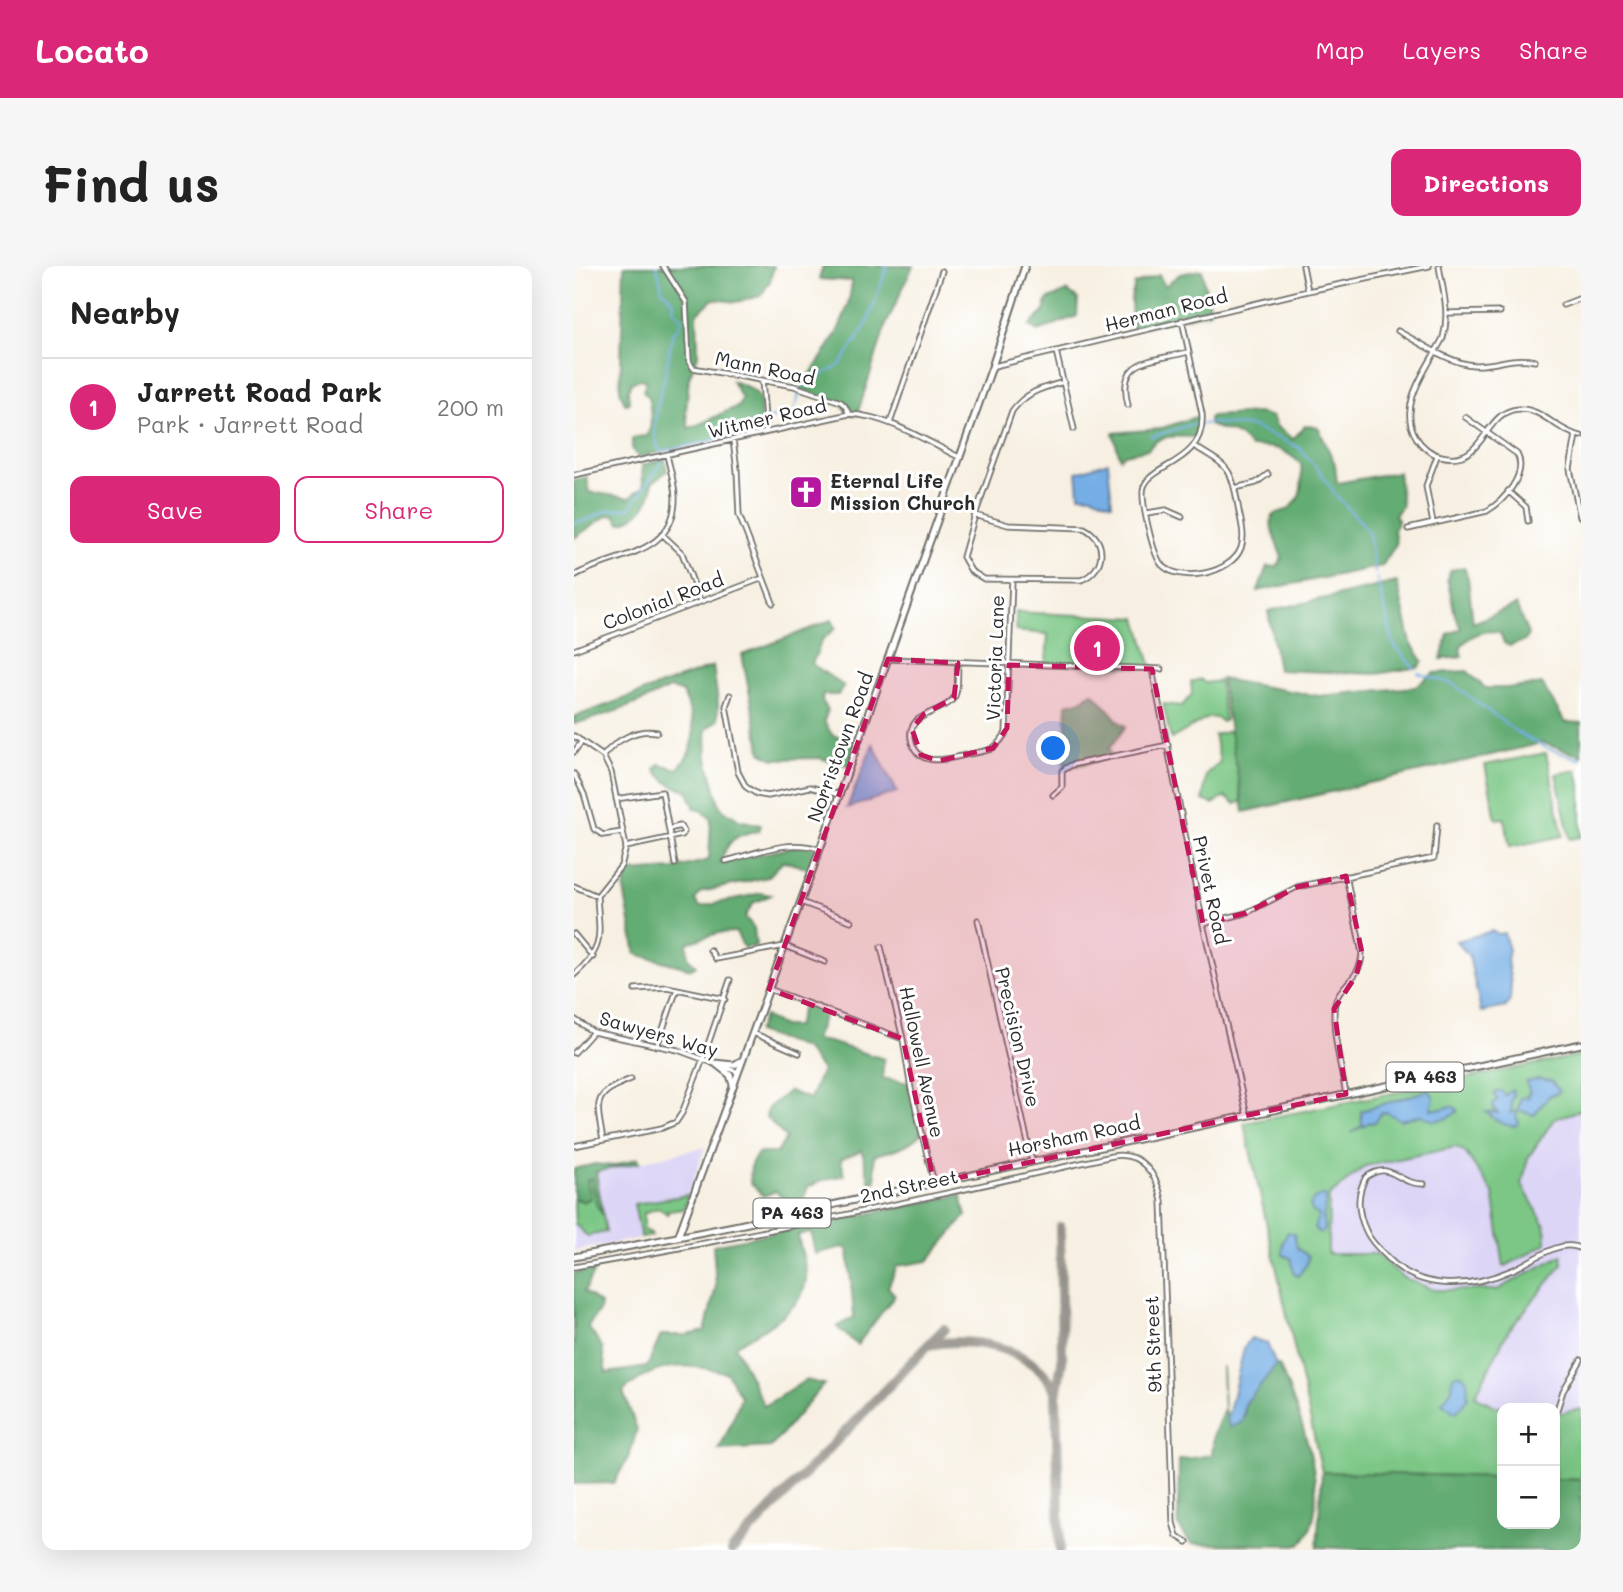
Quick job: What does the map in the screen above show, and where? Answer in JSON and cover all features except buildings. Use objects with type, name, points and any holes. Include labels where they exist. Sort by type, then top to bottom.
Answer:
[{"type":"main road","name":"Norristown Road","points":[[678,1237],[840,795],[992,367],[1025,266]]},
{"type":"main road","name":"Horsham Road","points":[[574,1257],[934,1183],[1581,1044]]},
{"type":"main road","points":[[714,1063],[736,1065],[745,1054]]},
{"type":"main road","points":[[714,1063],[730,1075],[733,1088]]},
{"type":"street","name":"Mann Road","points":[[663,266],[686,302],[693,368],[794,386],[833,399],[845,406],[849,414]]},
{"type":"street","points":[[1303,266],[1308,291]]},
{"type":"street","name":"Herman Road","points":[[992,367],[1182,320],[1429,266]]},
{"type":"street","points":[[1438,266],[1447,313],[1443,338],[1412,397],[1411,426],[1416,438],[1437,456],[1452,458],[1470,452],[1479,444],[1499,416],[1521,408],[1534,412],[1562,430],[1578,435],[1570,465],[1578,495],[1580,517]]},
{"type":"street","points":[[890,423],[942,271]]},
{"type":"street","points":[[1563,305],[1581,298]]},
{"type":"street","points":[[1447,313],[1500,312]]},
{"type":"street","points":[[1182,320],[1202,424],[1194,446],[1184,457],[1147,480],[1143,493],[1156,556],[1166,568],[1189,575],[1221,568],[1234,559],[1242,545],[1231,474],[1223,464],[1194,446]]},
{"type":"street","points":[[1398,331],[1460,363],[1473,365],[1518,358],[1535,361]]},
{"type":"street","points":[[1056,351],[1074,429]]},
{"type":"street","points":[[1128,405],[1124,384],[1132,369],[1141,364],[1188,352]]},
{"type":"street","points":[[762,380],[766,431]]},
{"type":"street","points":[[975,515],[1007,525],[1084,528],[1093,533],[1099,544],[1100,562],[1094,572],[1086,579],[980,578],[964,562],[963,551],[975,515],[1008,420],[1014,408],[1024,397],[1036,390],[1064,382]]},
{"type":"street","name":"Witmer Road","points":[[574,475],[849,414],[870,416],[890,423],[959,457]]},
{"type":"street","points":[[1408,529],[1487,511],[1508,491],[1519,474],[1519,458],[1515,452],[1465,417]]},
{"type":"street","points":[[733,440],[739,515],[773,603]]},
{"type":"street","points":[[574,576],[647,547],[663,535],[671,520],[674,506],[667,455]]},
{"type":"street","points":[[1433,523],[1426,486],[1437,456]]},
{"type":"street","points":[[1235,488],[1256,483],[1268,474]]},
{"type":"street","points":[[1508,491],[1526,507],[1528,521]]},
{"type":"street","points":[[1147,513],[1166,510],[1182,517]]},
{"type":"street","points":[[663,535],[682,553],[700,601]]},
{"type":"street","name":"Colonial Road","points":[[574,650],[763,578]]},
{"type":"street","name":"Victoria Lane","points":[[958,663],[957,691],[954,698],[945,707],[924,714],[912,729],[911,739],[915,748],[931,760],[941,761],[991,749],[1001,740],[1007,728],[1012,580]]},
{"type":"street","points":[[888,659],[1161,669]]},
{"type":"street","name":"Privet Road","points":[[1152,669],[1203,923],[1247,1116]]},
{"type":"street","points":[[730,695],[726,706],[728,719],[738,772],[746,787],[757,794],[768,796],[810,788],[840,795]]},
{"type":"street","points":[[603,756],[619,739],[648,731],[657,732]]},
{"type":"street","points":[[574,736],[603,756],[611,772],[626,847],[621,866],[597,896],[599,941],[593,957],[574,975]]},
{"type":"street","points":[[574,752],[582,741]]},
{"type":"street","points":[[1053,795],[1062,788],[1062,771],[1071,765],[1168,745]]},
{"type":"street","points":[[574,774],[585,796],[594,829],[603,835],[622,832]]},
{"type":"street","points":[[616,799],[662,792],[675,864]]},
{"type":"street","points":[[1203,923],[1246,913],[1297,887],[1434,858],[1437,825]]},
{"type":"street","points":[[626,847],[682,835],[683,827],[668,829]]},
{"type":"street","points":[[726,861],[799,844],[820,849]]},
{"type":"street","points":[[1346,876],[1362,953],[1356,976],[1339,994],[1334,1009],[1339,1060],[1346,1094]]},
{"type":"street","points":[[574,886],[597,896]]},
{"type":"street","points":[[801,902],[851,921]]},
{"type":"street","name":"Precision Drive","points":[[978,920],[1032,1161]]},
{"type":"street","points":[[574,934],[593,957]]},
{"type":"street","points":[[710,950],[716,959],[785,946],[825,962]]},
{"type":"street","name":"Hallowell Avenue","points":[[881,947],[934,1183]]},
{"type":"street","points":[[574,1146],[662,1128],[676,1122],[703,1059],[730,980]]},
{"type":"street","points":[[635,989],[656,986],[725,999]]},
{"type":"street","points":[[657,1046],[677,989]]},
{"type":"street","points":[[769,989],[903,1039]]},
{"type":"street","name":"Sawyers Way","points":[[574,1019],[593,1032],[678,1050],[738,1072]]},
{"type":"street","points":[[574,1053],[593,1032]]},
{"type":"street","points":[[753,1033],[799,1053]]},
{"type":"street","points":[[603,1140],[598,1110],[601,1098],[611,1087],[631,1079]]},
{"type":"street","name":"2nd Street","points":[[574,1267],[775,1229],[1125,1154]]},
{"type":"street","name":"9th Street","points":[[1125,1154],[1139,1160],[1147,1169],[1157,1185],[1162,1201],[1172,1519],[1175,1533],[1187,1542]]},
{"type":"street","points":[[1424,1184],[1407,1183],[1390,1171],[1381,1170],[1366,1177],[1359,1196],[1362,1223],[1369,1239],[1395,1265],[1424,1282],[1443,1285],[1469,1282],[1509,1272],[1552,1250],[1570,1245],[1579,1246]]},
{"type":"street","points":[[1559,1403],[1581,1360]]},
{"type":"highlighted area","points":[[888,659],[958,663],[954,698],[924,714],[912,729],[921,755],[938,761],[993,748],[1007,728],[1009,665],[1152,669],[1203,924],[1246,913],[1297,887],[1346,876],[1362,953],[1356,976],[1334,1009],[1346,1094],[934,1183],[903,1039],[769,989]]},
{"type":"shaded area","points":[[1581,1110],[1581,1409],[1560,1413],[1560,1403],[1497,1403],[1495,1406],[1475,1396],[1508,1331],[1563,1264],[1562,1255],[1497,1290],[1434,1290],[1402,1277],[1377,1254],[1328,1254],[1329,1196],[1365,1166],[1456,1147],[1465,1152],[1493,1193],[1504,1266],[1545,1225],[1522,1186],[1528,1158],[1554,1119]]},
{"type":"shaded area","points":[[705,1147],[688,1195],[634,1204],[641,1238],[574,1251],[574,1218],[575,1224],[596,1172]]},
{"type":"green space","points":[[624,266],[774,266],[770,281],[761,296],[736,302],[713,299],[697,314],[698,355],[689,377],[686,411],[688,428],[738,407],[742,399],[732,381],[751,389],[759,398],[761,430],[638,457],[632,448],[632,439],[647,436],[651,416],[648,396],[643,392],[646,381],[640,379],[631,383],[628,390],[629,403],[625,404],[620,390]]},
{"type":"green space","points":[[823,266],[913,266],[886,325],[857,415],[849,414],[840,402],[800,389],[834,338],[850,297],[852,281],[819,279]]},
{"type":"green space","points":[[1202,270],[1210,312],[1132,329],[1131,298],[1135,284],[1159,275],[1165,286],[1180,274]]},
{"type":"green space","points":[[1067,291],[1078,299],[1077,316],[1038,331],[1029,326],[1044,312],[1047,300]]},
{"type":"green space","points":[[1259,413],[1272,417],[1277,427],[1293,439],[1305,426],[1318,427],[1335,464],[1337,483],[1398,472],[1402,506],[1395,515],[1398,522],[1394,529],[1396,544],[1382,566],[1258,591],[1267,566],[1277,567],[1282,558],[1272,531],[1272,520],[1275,514],[1288,509],[1297,500],[1301,489],[1301,464],[1278,449],[1250,447],[1236,435],[1209,425],[1209,418]]},
{"type":"green space","points":[[1199,416],[1194,437],[1163,438],[1149,449],[1125,454],[1120,458],[1113,433],[1159,429]]},
{"type":"green space","points":[[665,459],[667,471],[652,483],[647,503],[633,518],[620,523],[616,516],[608,515],[574,538],[574,480],[587,477],[589,492],[629,498],[643,487],[642,465]]},
{"type":"green space","points":[[1464,567],[1468,578],[1473,623],[1516,605],[1528,634],[1525,641],[1509,646],[1504,643],[1500,633],[1483,632],[1463,643],[1460,648],[1462,657],[1441,659],[1448,634],[1461,629],[1447,578],[1451,570]]},
{"type":"green space","points":[[1397,582],[1411,643],[1423,661],[1419,667],[1376,674],[1278,670],[1268,611]]},
{"type":"green space","points":[[1016,612],[1137,618],[1152,668],[1046,663],[1048,634],[1016,631]]},
{"type":"green space","points":[[832,620],[836,628],[822,640],[812,664],[844,686],[838,695],[823,695],[822,701],[828,710],[824,721],[832,735],[859,742],[850,766],[819,758],[773,759],[761,752],[742,655]]},
{"type":"green space","points":[[713,666],[718,720],[706,729],[707,759],[720,807],[739,820],[761,825],[759,831],[738,836],[726,849],[720,863],[803,845],[820,851],[813,870],[783,861],[768,877],[701,892],[695,900],[700,907],[761,893],[771,895],[753,903],[745,917],[754,928],[756,946],[744,948],[736,932],[718,933],[687,943],[688,958],[696,965],[691,969],[636,954],[624,890],[628,872],[673,869],[709,860],[711,819],[703,811],[695,809],[687,790],[669,783],[655,769],[659,764],[677,769],[689,752],[692,723],[683,693],[670,688],[623,709],[574,724],[574,717]]},
{"type":"green space","points":[[1467,671],[1485,688],[1542,684],[1565,722],[1581,723],[1581,756],[1543,743],[1244,812],[1221,679],[1319,696],[1414,687],[1434,673]]},
{"type":"green space","points":[[1200,679],[1205,683],[1219,681],[1225,720],[1222,722],[1217,718],[1207,718],[1171,739],[1163,704],[1182,706],[1192,694],[1191,682]]},
{"type":"green space","points":[[1094,693],[1120,723],[1126,726],[1109,749],[1112,757],[1064,769],[1067,704],[1085,699],[1087,695]]},
{"type":"green space","points":[[1230,731],[1242,801],[1236,804],[1225,797],[1213,804],[1203,800],[1206,774],[1220,762],[1214,735]]},
{"type":"green space","points":[[1546,753],[1563,836],[1510,847],[1504,818],[1496,819],[1485,765]]},
{"type":"green space","points":[[1577,770],[1581,789],[1581,837],[1570,839],[1556,774]]},
{"type":"green space","points":[[804,1002],[826,1010],[815,1040],[884,1059],[882,1078],[910,1083],[922,1133],[900,1148],[874,1155],[876,1181],[870,1183],[862,1150],[841,1159],[844,1175],[820,1181],[807,1188],[804,1202],[787,1203],[776,1191],[764,1196],[750,1183],[751,1164],[758,1153],[777,1153],[786,1138],[766,1117],[768,1108],[789,1091],[810,1099],[822,1070],[804,1048],[757,1032],[764,1016],[783,1026],[797,1026]]},
{"type":"green space","points":[[1581,1055],[1581,1110],[1554,1119],[1528,1158],[1522,1185],[1545,1225],[1546,1244],[1504,1267],[1493,1193],[1465,1152],[1456,1147],[1365,1166],[1329,1196],[1328,1254],[1377,1254],[1402,1277],[1434,1290],[1497,1290],[1562,1255],[1563,1264],[1508,1331],[1475,1396],[1497,1406],[1497,1477],[1322,1472],[1244,1123]]},
{"type":"green space","points":[[638,1158],[640,1162],[596,1172],[603,1215],[596,1204],[592,1178],[587,1180],[591,1198],[583,1202],[574,1200],[574,1169],[595,1164],[613,1166]]},
{"type":"green space","points":[[592,1178],[596,1204],[603,1215],[606,1232],[587,1236],[575,1224],[574,1200],[591,1198],[587,1180]]},
{"type":"green space","points":[[688,1195],[684,1209],[668,1211],[668,1214],[658,1208],[644,1213],[644,1230],[652,1236],[641,1238],[634,1204]]},
{"type":"green space","points":[[961,1195],[966,1216],[928,1261],[897,1266],[888,1287],[895,1295],[857,1345],[837,1327],[854,1317],[848,1249],[842,1247],[815,1254],[811,1232],[798,1235],[806,1274],[803,1291],[789,1311],[735,1346],[764,1406],[806,1380],[824,1384],[771,1447],[719,1450],[741,1397],[727,1373],[698,1367],[672,1367],[647,1375],[623,1392],[637,1429],[630,1454],[614,1483],[574,1484],[574,1273],[595,1269],[584,1292],[600,1304],[599,1311],[588,1327],[602,1347],[606,1373],[647,1367],[661,1335],[687,1335],[705,1331],[716,1286],[713,1245]]},
{"type":"green space","points":[[1276,1365],[1279,1365],[1296,1406],[1311,1456],[1315,1506],[1311,1527],[1300,1545],[1191,1544],[1178,1526],[1179,1460],[1212,1455],[1214,1433],[1224,1410],[1222,1366],[1224,1409],[1230,1427],[1245,1415],[1245,1404]]},
{"type":"green space","points":[[1581,1409],[1581,1479],[1560,1479],[1560,1413]]},
{"type":"green space","points":[[1322,1472],[1497,1477],[1497,1529],[1560,1529],[1560,1479],[1581,1480],[1581,1550],[1383,1550],[1317,1547]]},
{"type":"water","points":[[1108,462],[1112,504],[1092,496],[1079,495],[1077,472]]},
{"type":"water","points":[[873,744],[897,792],[847,808]]},
{"type":"water","points":[[1492,931],[1497,934],[1504,933],[1509,950],[1507,960],[1511,983],[1510,1000],[1506,1007],[1481,1012],[1469,956],[1456,941]]},
{"type":"water","points":[[1538,1079],[1552,1081],[1558,1093],[1550,1095],[1534,1115],[1518,1110],[1520,1098],[1529,1097],[1526,1082]]},
{"type":"water","points":[[1429,1090],[1434,1098],[1431,1109],[1451,1106],[1457,1109],[1457,1112],[1448,1118],[1434,1121],[1421,1115],[1400,1120],[1386,1112],[1380,1114],[1376,1122],[1368,1123],[1351,1133],[1362,1125],[1361,1111]]},
{"type":"water","points":[[1512,1090],[1514,1095],[1510,1113],[1518,1111],[1516,1117],[1519,1122],[1516,1126],[1500,1122],[1486,1112],[1498,1113],[1493,1108],[1494,1102],[1498,1100],[1494,1095],[1497,1091],[1505,1095]]},
{"type":"water","points":[[1321,1196],[1326,1199],[1323,1220],[1325,1230],[1320,1234],[1314,1228],[1319,1215],[1312,1211],[1310,1205],[1314,1199]]},
{"type":"water","points":[[1288,1232],[1294,1234],[1297,1248],[1308,1257],[1307,1264],[1298,1276],[1294,1274],[1291,1258],[1283,1255],[1283,1242]]},
{"type":"water","points":[[1251,1338],[1267,1343],[1276,1365],[1245,1404],[1243,1420],[1230,1427],[1227,1420],[1244,1348]]},
{"type":"water","points":[[1459,1374],[1467,1380],[1468,1398],[1456,1413],[1442,1403],[1452,1389],[1453,1376]]},
{"type":"waterway","points":[[657,266],[662,289],[674,302],[673,309],[682,318],[678,329],[673,332],[656,414],[655,433],[660,452],[733,436],[763,419]]},
{"type":"waterway","points":[[803,386],[840,365],[867,324],[887,268],[884,266]]},
{"type":"waterway","points":[[769,419],[779,415],[789,419],[792,417],[800,391]]},
{"type":"waterway","points":[[1151,437],[1190,425],[1216,423],[1253,427],[1298,447],[1369,534],[1375,573]]},
{"type":"waterway","points":[[574,523],[608,510],[630,508],[662,462]]},
{"type":"waterway","points":[[1377,578],[1394,645],[1415,669]]},
{"type":"waterway","points":[[1418,673],[1453,684],[1515,731],[1546,748],[1581,760]]},
{"type":"taxiway","points":[[1060,1227],[1062,1362],[1056,1396],[1060,1550]]},
{"type":"taxiway","points":[[928,1345],[944,1329]]},
{"type":"taxiway","points":[[732,1550],[928,1345],[963,1342],[1000,1348],[1032,1364],[1046,1376],[1056,1391]]},
{"type":"place","name":"Eternal Life Mission Church","points":[[806,492]]},
{"type":"place","name":"Jarrett Road Park","points":[[1097,648]]}]
